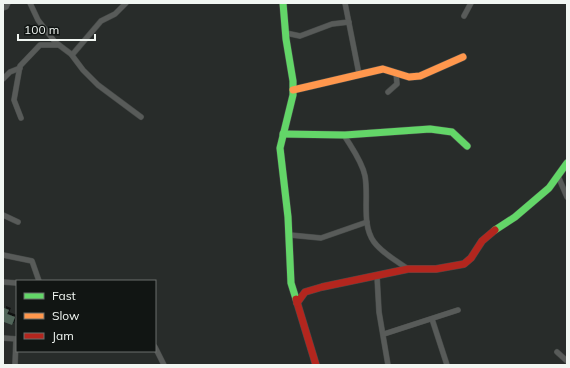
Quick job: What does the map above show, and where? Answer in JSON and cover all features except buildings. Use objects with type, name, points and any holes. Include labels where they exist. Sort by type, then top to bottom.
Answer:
[{"type":"street","points":[[3,8],[6,8],[8,3]]},
{"type":"street","points":[[30,3],[47,33],[72,55],[83,70],[98,85],[141,117]]},
{"type":"street","points":[[72,55],[101,21],[115,14],[126,3]]},
{"type":"street","points":[[283,3],[293,90],[280,148],[290,235],[291,283],[316,365]]},
{"type":"street","points":[[345,3],[359,74]]},
{"type":"street","points":[[464,16],[471,3]]},
{"type":"street","points":[[286,33],[300,36],[332,24],[349,22]]},
{"type":"street","points":[[21,118],[14,100],[21,63],[38,45],[59,45]]},
{"type":"street","points":[[293,90],[382,69],[409,77],[420,76],[463,57]]},
{"type":"street","points":[[3,79],[10,72],[20,68]]},
{"type":"street","points":[[388,92],[397,84],[396,72]]},
{"type":"street","points":[[283,134],[344,135],[420,129],[440,130],[451,132],[460,137],[467,146]]},
{"type":"street","points":[[344,135],[362,165],[365,175],[367,222],[369,232],[375,242],[408,269]]},
{"type":"street","points":[[297,303],[301,296],[311,289],[408,269],[436,269],[464,264],[471,258],[482,240],[549,188],[567,163]]},
{"type":"street","points":[[558,176],[567,197]]},
{"type":"street","points":[[3,215],[18,222]]},
{"type":"street","points":[[290,235],[321,238],[367,222]]},
{"type":"street","points":[[3,256],[32,261],[39,280]]},
{"type":"street","points":[[377,276],[380,312],[388,365]]},
{"type":"street","points":[[3,282],[16,283]]},
{"type":"street","points":[[384,334],[458,310]]},
{"type":"street","points":[[432,319],[446,365]]},
{"type":"street","points":[[3,338],[16,339],[15,365]]},
{"type":"street","points":[[156,349],[164,365]]},
{"type":"street","points":[[557,352],[567,361]]},
{"type":"traffic: fast","points":[[283,3],[286,39],[293,81],[293,95],[280,148],[288,217],[291,283],[296,299]]},
{"type":"traffic: fast","points":[[283,134],[345,135],[430,129],[452,132],[467,146]]},
{"type":"traffic: fast","points":[[495,230],[515,217],[549,188],[567,163]]},
{"type":"traffic: slow","points":[[293,90],[383,69],[409,77],[420,76],[463,57]]},
{"type":"traffic: jam","points":[[297,303],[305,292],[322,287],[408,269],[436,269],[464,264],[471,258],[482,241],[495,230]]},
{"type":"traffic: jam","points":[[296,299],[316,365]]}]
